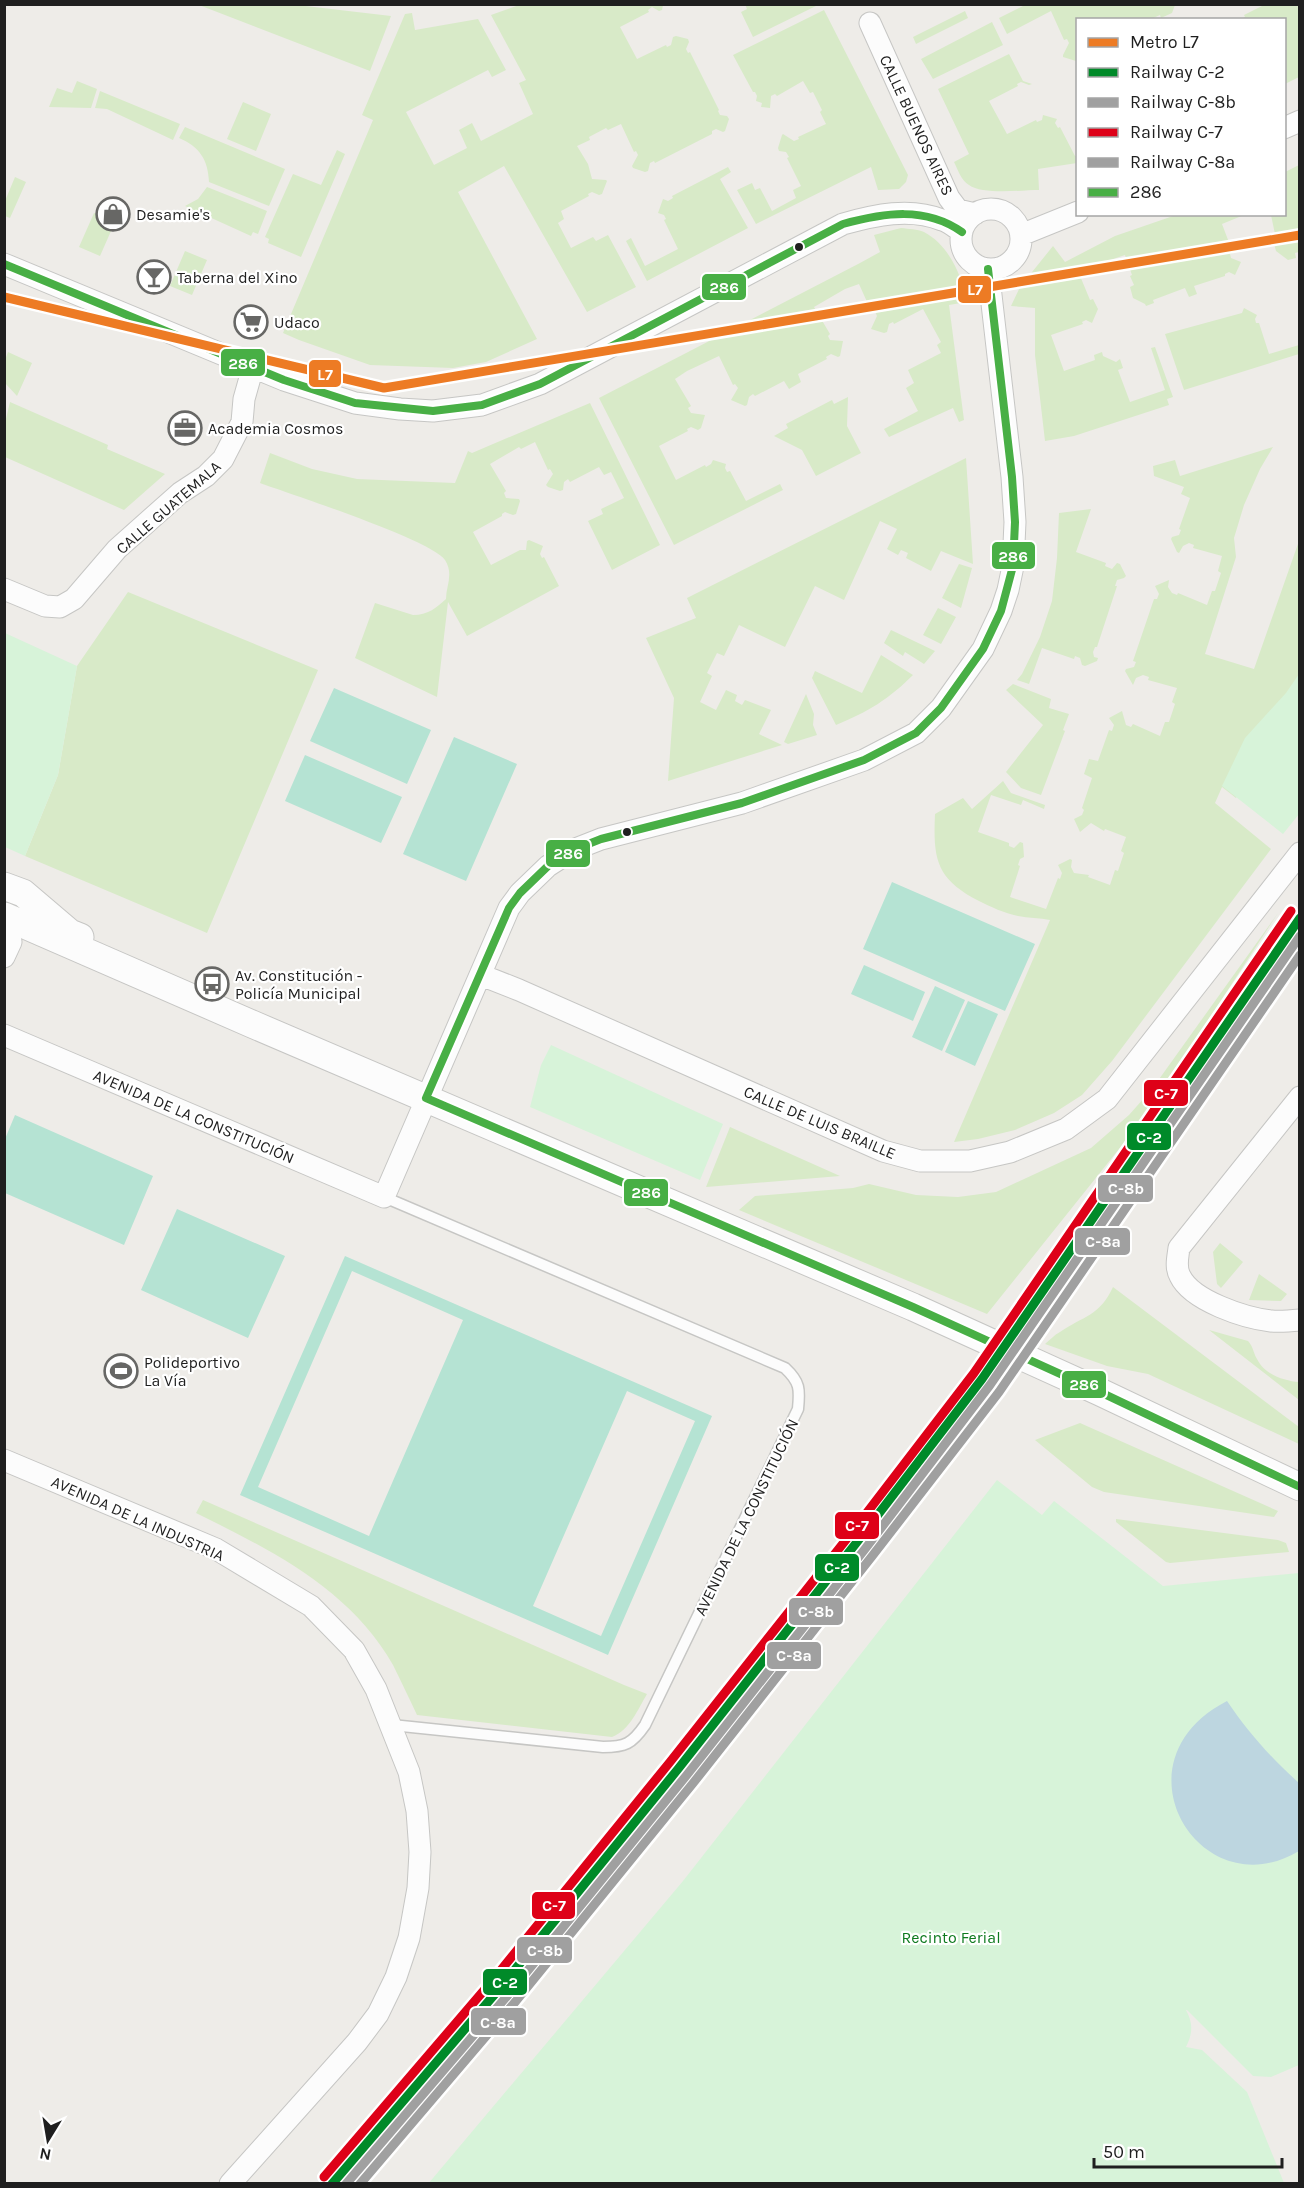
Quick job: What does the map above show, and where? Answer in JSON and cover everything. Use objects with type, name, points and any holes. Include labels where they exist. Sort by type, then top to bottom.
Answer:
[{"type":"street","name":"CALLE BUENOS AIRES","points":[[870,23],[949,198],[958,210],[975,214]]},
{"type":"street","points":[[984,210],[1003,212],[1017,225],[1020,235],[1018,252],[1013,260],[997,268],[988,269],[980,267],[966,255],[962,248],[962,232],[968,220],[975,214],[984,210]]},
{"type":"street","points":[[1020,235],[1076,212]]},
{"type":"street","points":[[4,264],[284,380],[355,403],[433,411],[482,405],[540,384],[843,224],[873,215],[899,213],[943,220],[962,232]]},
{"type":"street","points":[[384,1197],[509,908],[520,893],[548,866],[573,850],[601,839],[742,803],[864,760],[916,733],[941,708],[983,649],[1008,590],[1013,566],[1015,522],[988,269]]},
{"type":"street","name":"CALLE GUATEMALA","points":[[4,589],[45,606],[60,607],[74,599],[117,549],[180,493],[206,476],[224,459],[242,422],[244,399],[253,367]]},
{"type":"street","name":"CALLE DE LUIS BRAILLE","points":[[481,975],[883,1151],[920,1161],[970,1161],[1010,1152],[1066,1129],[1107,1099],[1299,853]]},
{"type":"street","points":[[4,886],[23,893],[70,933],[162,978],[192,998]]},
{"type":"street","points":[[5,916],[913,1307],[1100,1392],[1299,1487]]},
{"type":"street","points":[[4,957],[11,942],[5,916]]},
{"type":"street","name":"AVENIDA DE LA CONSTITUCIÓN","points":[[4,1035],[384,1197]]},
{"type":"street","points":[[1299,1097],[1179,1248],[1177,1264],[1179,1275],[1196,1294],[1237,1313],[1271,1321],[1299,1320]]},
{"type":"street","name":"AVENIDA DE LA INDUSTRIA","points":[[4,1460],[216,1549],[311,1606],[354,1650],[376,1689],[409,1772],[417,1811],[420,1852],[418,1888],[409,1938],[396,1977],[378,2014],[357,2042],[230,2184]]},
{"type":"lane","name":"AVENIDA DE LA CONSTITUCIÓN","points":[[384,1197],[785,1368],[795,1378],[800,1392],[798,1409],[645,1725],[634,1740],[619,1747],[603,1747],[392,1725]]},
{"type":"green space","points":[[745,4],[818,5],[753,37],[741,12],[747,9]]},
{"type":"green space","points":[[1025,4],[1175,5],[1172,13],[1161,18],[1160,15],[1153,18],[1076,18],[1076,61],[1063,57],[1069,43],[1067,39],[1064,40],[1051,11],[1007,34],[999,18]]},
{"type":"green space","points":[[1266,4],[1299,5],[1299,77],[1286,84],[1286,18],[1243,18],[1244,15]]},
{"type":"green space","points":[[199,5],[297,5],[391,16],[370,71]]},
{"type":"green space","points":[[519,5],[663,5],[662,10],[659,11],[652,7],[648,10],[649,12],[620,27],[637,59],[666,45],[667,47],[671,45],[673,37],[688,39],[686,49],[688,53],[690,52],[720,115],[727,116],[729,119],[725,131],[716,129],[712,131],[712,134],[655,163],[654,161],[650,163],[648,171],[645,172],[632,166],[638,155],[636,151],[634,152],[621,124],[608,130],[606,128],[577,146],[588,164],[592,179],[607,181],[602,194],[592,192],[588,194],[589,196],[561,211],[564,219],[558,223],[571,248],[593,237],[596,241],[608,235],[636,287],[587,312],[504,166],[458,192],[537,339],[486,362],[453,368],[370,365],[283,333],[373,120],[362,115],[405,14],[412,13],[415,30],[478,19],[506,70],[492,77],[488,70],[406,112],[434,165],[467,148],[459,130],[472,123],[481,141],[533,114],[519,83],[526,80],[491,15]]},
{"type":"green space","points":[[824,10],[908,175],[906,182],[899,189],[878,190],[871,167],[756,224],[737,190],[752,183],[755,190],[760,188],[772,211],[796,198],[793,190],[801,186],[786,152],[779,151],[782,135],[794,141],[826,124],[813,92],[810,93],[803,81],[777,96],[775,94],[771,96],[770,108],[761,107],[762,103],[756,101],[755,92],[733,55]]},
{"type":"green space","points":[[965,11],[968,18],[916,44],[913,37]]},
{"type":"green space","points":[[992,22],[1003,45],[933,79],[921,59]]},
{"type":"green space","points":[[1009,54],[1023,81],[1032,84],[1021,82],[1017,84],[1018,86],[989,101],[1007,134],[1036,120],[1037,122],[1042,120],[1043,115],[1057,119],[1055,123],[1058,128],[1060,127],[1076,156],[1076,163],[1038,169],[1039,190],[992,191],[969,185],[960,175],[954,162],[969,154],[938,89]]},
{"type":"green space","points":[[77,81],[97,89],[91,108],[49,107],[57,88],[72,93]]},
{"type":"green space","points":[[100,91],[180,124],[173,140],[107,109],[95,108]]},
{"type":"green space","points":[[243,102],[271,114],[256,151],[227,139]]},
{"type":"green space","points":[[185,127],[285,169],[269,206],[209,182],[207,167],[202,155],[179,138]]},
{"type":"green space","points":[[337,150],[345,154],[301,257],[268,243],[269,239],[265,237],[293,174],[321,185]]},
{"type":"green space","points":[[1299,165],[1299,252],[1295,253],[1296,258],[1288,260],[1276,251],[1271,216],[1286,216],[1286,172]]},
{"type":"green space","points":[[728,167],[731,172],[720,179],[748,228],[647,281],[626,241],[631,238],[645,266],[678,249],[664,220],[666,219],[664,215],[658,213],[663,199],[668,201],[673,198],[672,196]]},
{"type":"green space","points":[[15,177],[26,182],[10,218],[5,216],[5,201]]},
{"type":"green space","points":[[207,187],[267,211],[258,234],[253,232],[251,236],[185,206],[198,199]]},
{"type":"green space","points":[[94,213],[115,222],[100,256],[79,247]]},
{"type":"green space","points":[[1173,216],[1242,216],[1222,224],[1233,253],[1230,254],[1231,258],[1241,262],[1235,275],[1229,272],[1225,276],[1194,286],[1197,294],[1189,297],[1185,288],[1153,300],[1154,303],[1146,306],[1133,298],[1130,287],[1134,285],[1125,255],[1078,271],[1090,300],[1093,299],[1098,309],[1092,323],[1086,320],[1082,322],[1083,324],[1051,335],[1064,371],[1095,360],[1094,355],[1102,352],[1103,356],[1116,362],[1120,359],[1123,368],[1118,370],[1130,402],[1165,390],[1151,348],[1155,347],[1173,397],[1167,399],[1169,405],[1074,436],[1045,441],[1035,355],[1035,308],[1011,306],[1020,287],[1053,246],[1065,262],[1115,236]]},
{"type":"green space","points":[[901,228],[924,232],[941,245],[953,262],[962,282],[967,302],[949,305],[964,420],[959,422],[953,408],[889,437],[884,429],[918,411],[906,388],[914,383],[908,370],[941,353],[937,345],[941,342],[923,309],[894,324],[893,322],[889,324],[887,332],[871,329],[877,316],[875,311],[872,313],[859,284],[845,289],[814,307],[830,334],[828,336],[830,340],[843,341],[840,356],[831,354],[826,357],[827,359],[798,374],[801,382],[789,389],[784,381],[755,396],[753,394],[745,406],[731,400],[738,388],[735,384],[733,385],[719,356],[675,379],[691,406],[688,408],[691,413],[705,415],[701,428],[698,430],[691,427],[687,429],[688,431],[659,446],[676,480],[705,465],[706,467],[713,460],[726,464],[727,472],[730,471],[746,501],[780,484],[783,490],[674,545],[599,398],[880,252],[874,235]]},
{"type":"green space","points":[[185,251],[207,260],[192,295],[170,286]]},
{"type":"green space","points":[[1244,308],[1257,315],[1256,323],[1259,323],[1269,354],[1299,345],[1299,354],[1184,390],[1165,334],[1242,313]]},
{"type":"green space","points":[[8,352],[32,363],[17,396],[5,383],[5,360]]},
{"type":"green space","points":[[848,397],[847,426],[861,453],[816,476],[802,450],[774,436],[788,428],[786,424],[832,400],[834,404]]},
{"type":"green space","points":[[10,402],[108,445],[107,449],[165,474],[124,510],[5,457],[5,423]]},
{"type":"green space","points":[[590,403],[660,545],[612,570],[588,521],[603,514],[601,509],[624,498],[611,472],[604,475],[599,467],[570,482],[568,479],[564,482],[563,490],[560,491],[546,485],[553,474],[550,469],[548,470],[535,442],[521,449],[519,447],[490,464],[506,491],[504,493],[506,498],[519,499],[516,514],[505,512],[502,516],[473,532],[491,565],[520,550],[526,550],[529,540],[543,546],[540,554],[542,558],[544,557],[559,586],[467,636],[448,602],[437,697],[355,658],[375,603],[413,615],[431,610],[446,599],[448,565],[435,551],[415,541],[359,518],[260,483],[270,453],[312,469],[357,479],[455,483],[468,451],[472,453]]},
{"type":"green space","points":[[1273,447],[1244,505],[1234,538],[1236,557],[1205,654],[1254,669],[1299,541],[1299,706],[1236,798],[1222,787],[1215,803],[1271,849],[1112,1061],[1082,1095],[1054,1113],[1015,1130],[954,1142],[1050,920],[1003,912],[965,893],[954,884],[946,876],[937,856],[935,814],[963,798],[972,809],[1003,781],[1011,793],[1045,805],[1044,809],[1023,800],[1021,805],[991,795],[978,832],[1009,843],[1009,846],[1014,848],[1020,842],[1023,843],[1024,857],[1020,859],[1010,897],[1046,909],[1062,873],[1058,865],[1070,859],[1074,873],[1089,875],[1088,877],[1110,885],[1124,853],[1121,851],[1126,837],[1105,829],[1104,831],[1091,823],[1080,832],[1074,819],[1082,815],[1084,810],[1082,808],[1092,778],[1084,774],[1089,759],[1098,761],[1109,730],[1112,731],[1114,725],[1109,718],[1122,711],[1126,725],[1131,727],[1133,724],[1160,736],[1165,722],[1169,722],[1177,688],[1148,680],[1149,677],[1143,675],[1136,678],[1133,685],[1125,671],[1134,667],[1136,662],[1133,661],[1154,599],[1157,599],[1159,594],[1155,586],[1169,580],[1168,587],[1172,593],[1177,595],[1178,593],[1207,605],[1221,573],[1218,571],[1222,556],[1193,548],[1194,545],[1189,543],[1183,546],[1179,553],[1177,552],[1171,539],[1179,535],[1190,498],[1181,494],[1184,487],[1154,476],[1153,466],[1175,460],[1180,476]]},
{"type":"green space","points":[[966,458],[973,564],[941,551],[931,571],[906,558],[908,553],[901,550],[898,555],[887,549],[897,529],[880,521],[844,600],[815,586],[785,647],[739,625],[724,656],[717,653],[707,673],[712,676],[700,702],[716,710],[726,690],[737,695],[735,701],[742,705],[745,700],[771,710],[759,734],[782,745],[668,781],[674,698],[646,638],[696,618],[687,598]]},
{"type":"green space","points":[[1091,509],[1076,552],[1106,563],[1105,566],[1112,569],[1117,563],[1120,564],[1126,576],[1117,580],[1097,647],[1093,652],[1094,657],[1098,658],[1097,661],[1085,666],[1082,665],[1080,658],[1075,656],[1074,659],[1042,648],[1029,684],[1017,680],[1040,637],[1052,601],[1059,513]]},
{"type":"green space","points":[[959,564],[972,568],[961,608],[942,598]]},
{"type":"green space","points":[[128,592],[318,670],[207,933],[25,856],[58,775],[77,666]]},
{"type":"green space","points":[[938,608],[956,617],[941,644],[923,635]]},
{"type":"green space","points":[[891,630],[935,651],[924,664],[905,652],[903,656],[884,643]]},
{"type":"green space","points":[[5,633],[77,666],[58,775],[25,856],[5,847]]},
{"type":"green space","points":[[881,655],[913,675],[877,704],[836,725],[812,678],[815,671],[862,693]]},
{"type":"green space","points":[[1299,674],[1299,814],[1283,834],[1222,786],[1245,738],[1286,693]]},
{"type":"green space","points":[[1013,684],[1051,699],[1049,708],[1069,714],[1041,795],[1021,788],[1006,772],[1043,725],[1006,690]]},
{"type":"green space","points":[[334,688],[431,730],[407,784],[310,741]]},
{"type":"green space","points":[[806,694],[814,714],[813,725],[817,735],[788,744],[784,742]]},
{"type":"green space","points":[[454,737],[517,764],[466,881],[403,854]]},
{"type":"green space","points":[[305,755],[402,797],[381,843],[285,801]]},
{"type":"green space","points":[[892,882],[1035,944],[1005,1011],[863,949]]},
{"type":"green space","points":[[1278,913],[1147,1114],[987,1314],[739,1210],[755,1196],[853,1188],[869,1184],[916,1195],[958,1197],[996,1192],[1091,1148],[1129,1115],[1152,1089]]},
{"type":"green space","points":[[864,965],[925,992],[913,1021],[851,994]]},
{"type":"green space","points":[[935,986],[965,1000],[942,1051],[912,1037]]},
{"type":"green space","points":[[968,1001],[998,1014],[975,1066],[945,1052]]},
{"type":"green space","points":[[551,1045],[723,1124],[700,1180],[530,1107],[541,1065]]},
{"type":"green space","points":[[15,1115],[153,1176],[124,1245],[5,1193],[5,1139]]},
{"type":"green space","points":[[730,1127],[840,1176],[706,1187]]},
{"type":"green space","points":[[177,1209],[285,1256],[248,1338],[141,1290]]},
{"type":"green space","points":[[1220,1243],[1243,1262],[1221,1288],[1217,1284],[1213,1252]]},
{"type":"green space","points":[[345,1256],[712,1416],[608,1655],[240,1495]],"holes":[[[352,1271],[463,1320],[369,1536],[258,1487]],[[627,1391],[695,1421],[601,1636],[533,1606]]]},
{"type":"green space","points":[[1259,1274],[1287,1294],[1281,1301],[1249,1300]]},
{"type":"green space","points":[[1113,1287],[1299,1427],[1299,1444],[1148,1374],[1107,1366],[1045,1344],[1058,1333],[1097,1310]]},
{"type":"green space","points":[[1209,1330],[1248,1341],[1264,1369],[1281,1378],[1299,1382],[1299,1400]]},
{"type":"green space","points":[[1080,1423],[1278,1511],[1274,1517],[1104,1492],[1092,1487],[1035,1440]]},
{"type":"green space","name":"Recinto Ferial","points":[[997,1480],[1042,1515],[1054,1501],[1163,1586],[1299,1573],[1299,2065],[1271,2077],[1253,2076],[1186,2010],[1191,2028],[1186,2047],[1202,2050],[1247,2092],[1284,2183],[428,2184],[683,1881]]},
{"type":"green space","points":[[203,1500],[647,1694],[629,1724],[612,1737],[417,1715],[393,1665],[355,1614],[332,1593],[280,1557],[196,1513]]},
{"type":"green space","points":[[1116,1519],[1278,1540],[1286,1543],[1289,1552],[1170,1563],[1116,1522]]},
{"type":"water","points":[[1227,1701],[1260,1744],[1299,1783],[1299,1851],[1263,1864],[1230,1861],[1202,1846],[1182,1821],[1172,1791],[1175,1758],[1192,1727]]},
{"type":"metro line","name":"L7","points":[[4,297],[384,388],[1300,235]]},
{"type":"rail line","name":"C-7","points":[[324,2177],[492,1981],[670,1762],[849,1536],[974,1373],[1291,911]]},
{"type":"rail line","name":"C-2","points":[[332,2184],[500,1988],[678,1769],[982,1379],[1300,918]]},
{"type":"rail line","name":"C-8b","points":[[346,2184],[508,1995],[686,1776],[865,1549],[990,1385],[1300,936]]},
{"type":"rail line","name":"C-8a","points":[[360,2184],[516,2001],[694,1782],[999,1392],[1300,955]]},
{"type":"transit line","name":"286","points":[[4,264],[284,380],[355,403],[433,411],[482,405],[540,384],[843,224],[889,215],[919,215],[934,218],[962,232]]},
{"type":"transit line","name":"286","points":[[426,1098],[509,908],[520,893],[548,866],[573,850],[601,839],[742,803],[864,760],[916,733],[941,708],[983,649],[1001,611],[1013,566],[1015,522],[988,269]]},
{"type":"transit line","name":"286","points":[[426,1098],[913,1307],[1300,1487]]},
{"type":"place","name":"Desamie's","points":[[113,214]]},
{"type":"place","name":"Taberna del Xino","points":[[154,277]]},
{"type":"place","name":"Udaco","points":[[251,322]]},
{"type":"place","name":"Academia Cosmos","points":[[185,428]]},
{"type":"place","name":"Av. Constitución - Policía Municipal","points":[[212,984]]},
{"type":"place","name":"Polideportivo La Vía","points":[[121,1371]]}]
